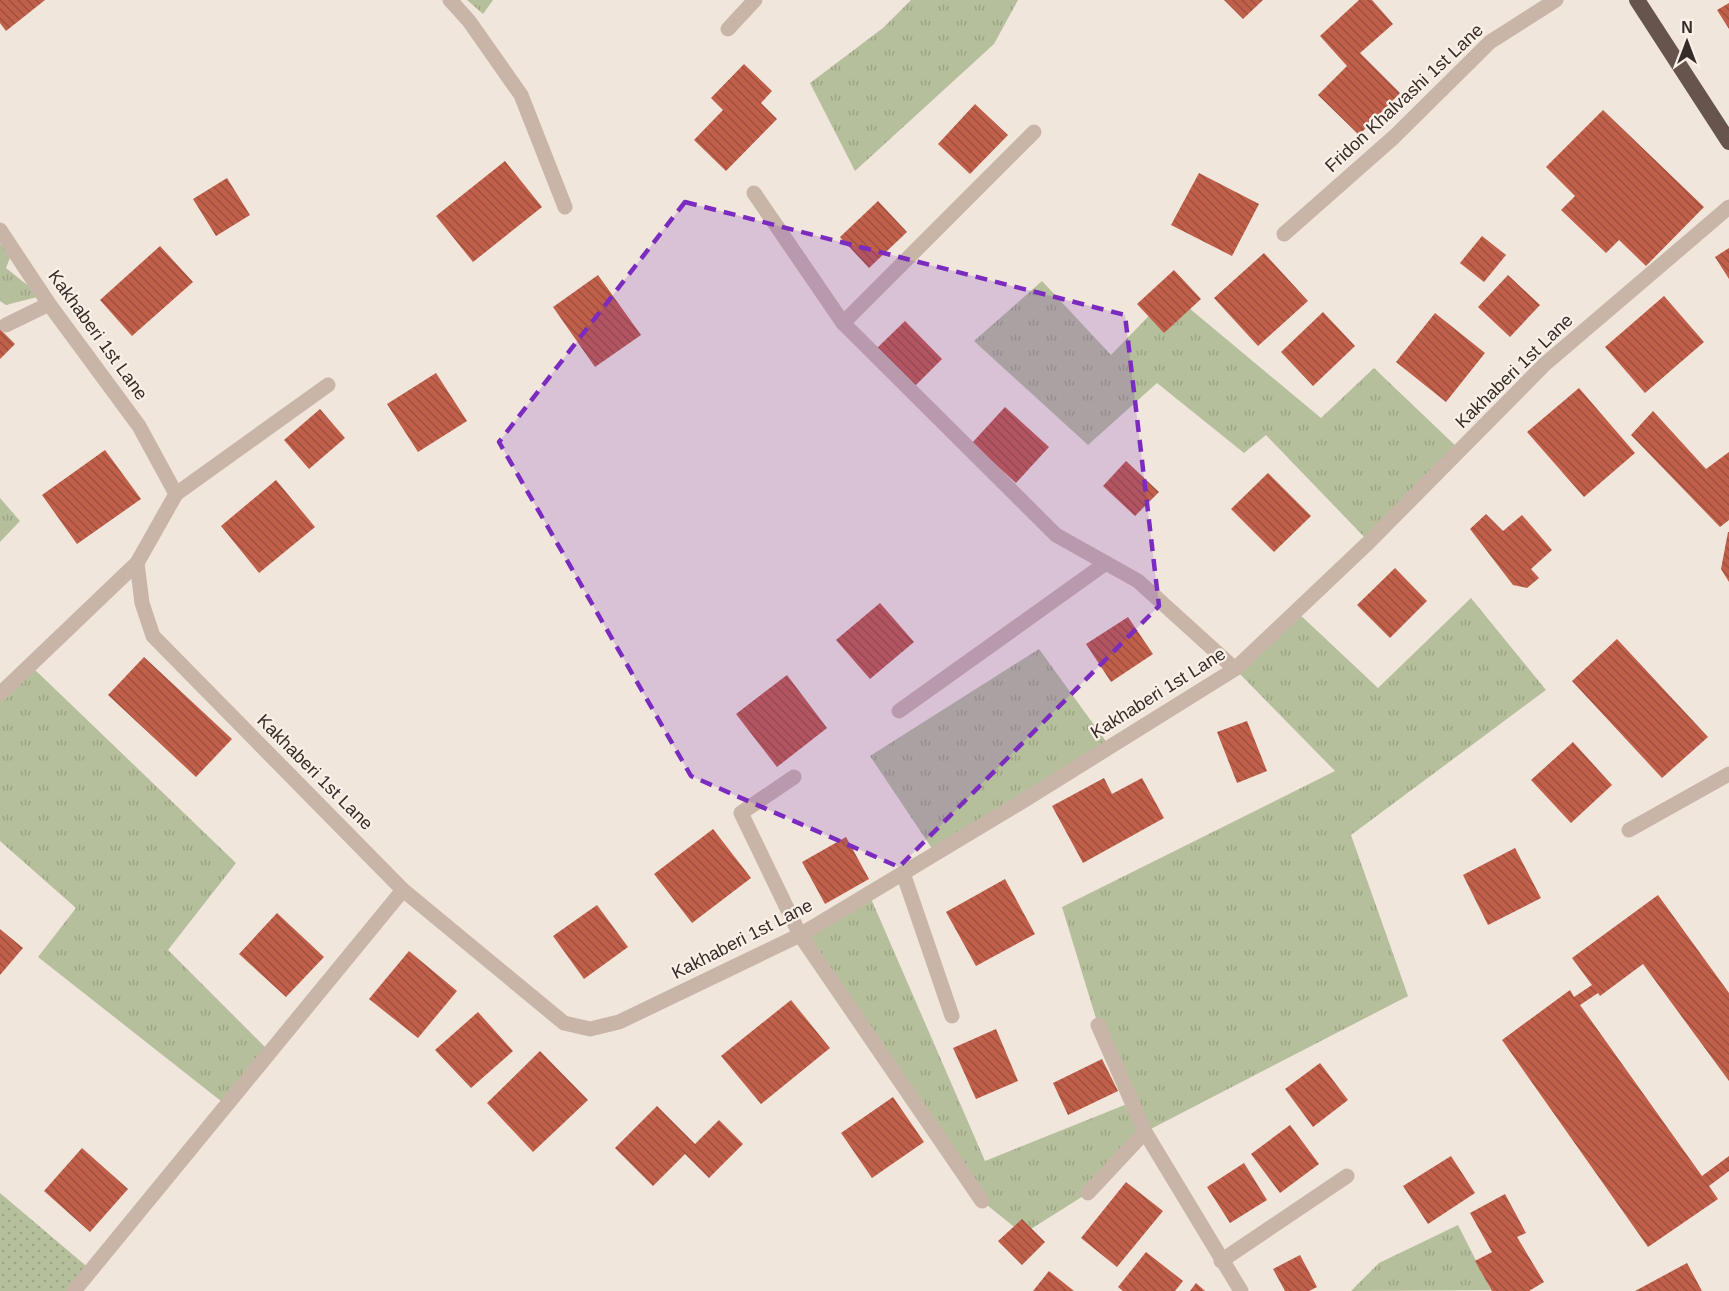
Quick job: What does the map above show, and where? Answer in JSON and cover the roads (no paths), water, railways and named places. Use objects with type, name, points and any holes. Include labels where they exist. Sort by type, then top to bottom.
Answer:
[{"type":"highway","points":[[1637,0],[1729,142]]},
{"type":"street","points":[[450,0],[469,21],[521,95],[565,207]]},
{"type":"street","points":[[728,29],[755,0]]},
{"type":"street","name":"Fridon Khalvashi 1st Lane","points":[[1284,234],[1394,137],[1490,42],[1556,0]]},
{"type":"street","points":[[843,323],[1034,132]]},
{"type":"street","points":[[754,193],[843,323],[1056,535],[1138,581],[1235,669]]},
{"type":"street","name":"Kakhaberi 1st Lane","points":[[137,563],[142,603],[153,636],[404,890],[564,1023],[590,1029],[619,1022],[800,935],[1235,669],[1369,542],[1545,364],[1729,207]]},
{"type":"street","name":"Kakhaberi 1st Lane","points":[[0,230],[49,304],[139,426],[176,494]]},
{"type":"street","points":[[6,325],[49,304]]},
{"type":"street","points":[[0,694],[137,563],[176,494],[328,385]]},
{"type":"street","points":[[899,711],[1106,563]]},
{"type":"street","points":[[1629,830],[1729,774]]},
{"type":"street","points":[[794,777],[741,813],[800,935],[982,1201]]},
{"type":"street","points":[[903,873],[952,1016]]},
{"type":"street","points":[[74,1291],[404,890]]},
{"type":"street","points":[[1098,1025],[1145,1132],[1241,1291]]},
{"type":"street","points":[[1088,1193],[1145,1132]]},
{"type":"street","points":[[1221,1261],[1347,1176]]}]
